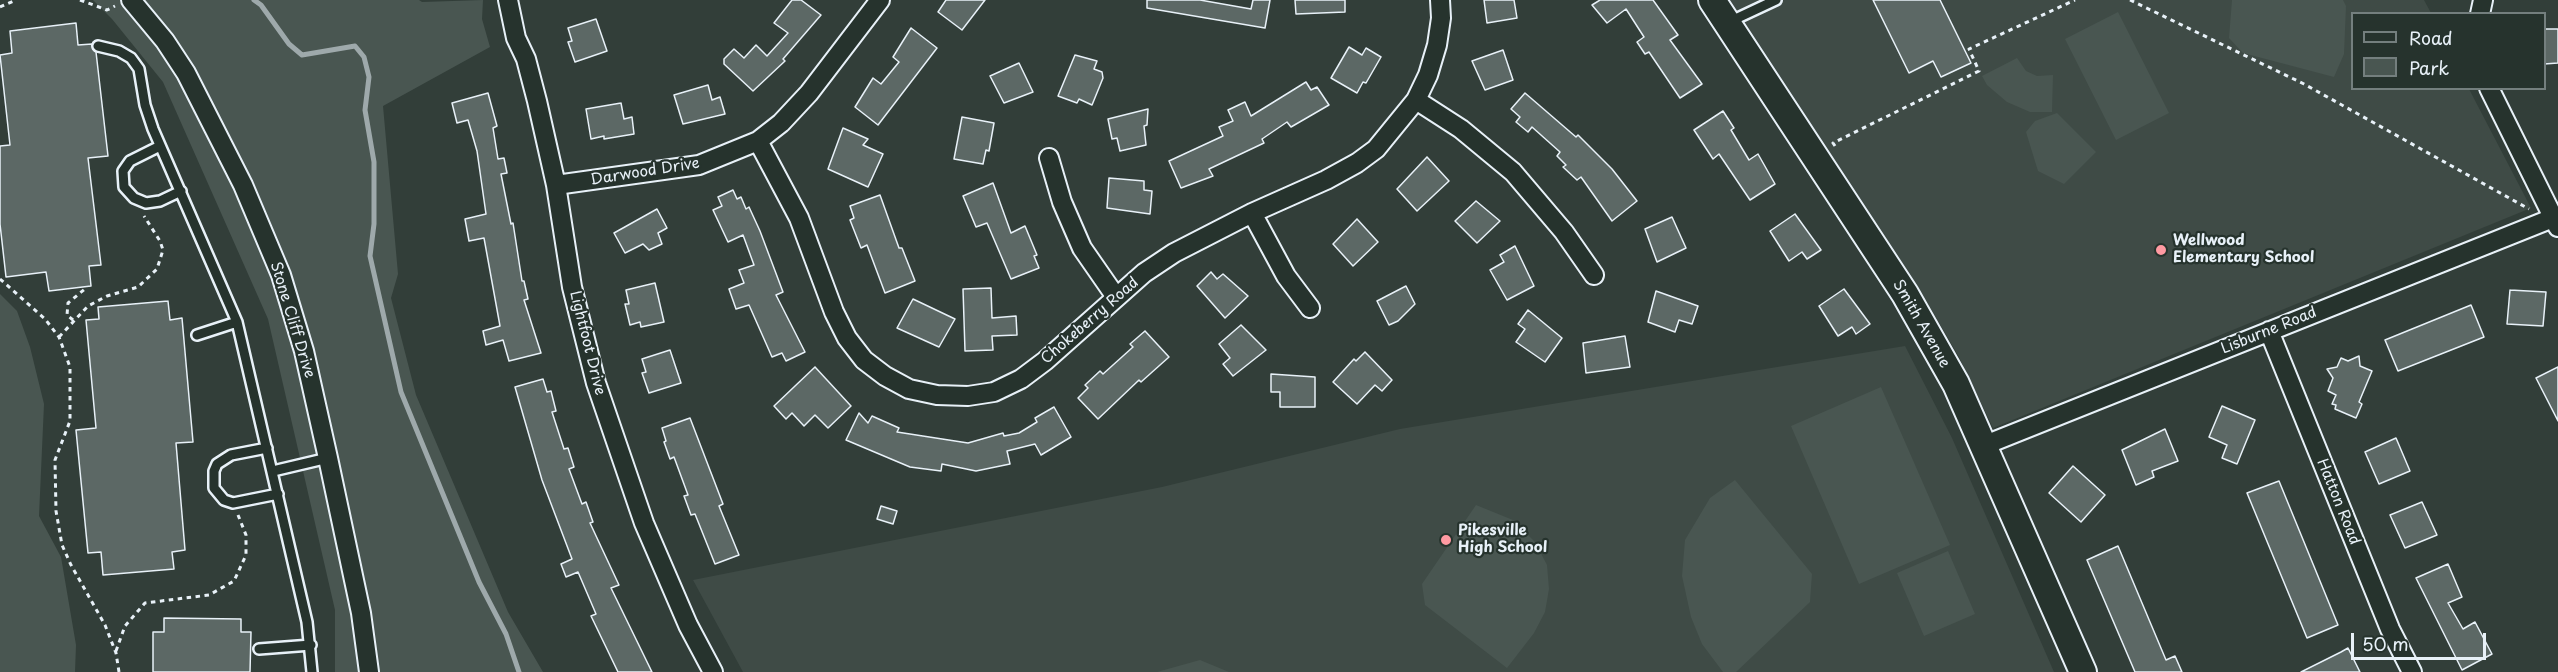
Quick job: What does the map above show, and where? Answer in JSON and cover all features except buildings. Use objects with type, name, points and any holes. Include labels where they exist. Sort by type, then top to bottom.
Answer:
[{"type":"main road","name":"Smith Avenue","points":[[1712,0],[1905,294],[1956,384],[1985,445],[2083,672]]},
{"type":"street","name":"Lightfoot Drive","points":[[508,0],[516,38],[526,59],[537,101],[556,185],[573,287],[608,420],[664,572],[713,672]]},
{"type":"street","name":"Darwood Drive","points":[[556,185],[699,165],[758,141],[781,123],[809,93],[880,0]]},
{"type":"street","name":"Chokeberry Road","points":[[758,141],[799,218],[834,312],[847,338],[864,360],[885,376],[909,389],[937,395],[968,396],[994,392],[1021,379],[1045,362],[1116,297],[1174,253],[1252,213],[1357,164],[1395,129],[1416,100],[1437,45],[1441,18],[1440,0]]},
{"type":"street","name":"Stone Cliff Drive","points":[[123,3],[165,41],[186,73],[264,233],[293,313],[328,458],[361,613],[369,672]]},
{"type":"street","points":[[2490,90],[2556,223]]},
{"type":"street","points":[[1416,100],[1461,129],[1513,172],[1557,224],[1594,275]]},
{"type":"street","points":[[1049,158],[1062,202],[1077,238],[1094,269],[1116,297]]},
{"type":"street","points":[[1252,213],[1286,276],[1310,308]]},
{"type":"street","name":"Lisburne Road","points":[[1985,445],[2269,331],[2556,223]]},
{"type":"street","name":"Hatton Road","points":[[2269,331],[2390,629],[2412,672]]},
{"type":"lane","points":[[1727,23],[1776,0]]},
{"type":"lane","points":[[98,46],[119,51],[131,58],[138,69],[145,105],[160,146],[237,322],[273,471],[310,645],[312,672]]},
{"type":"lane","points":[[160,146],[130,161],[123,171],[124,187],[134,198],[146,203],[160,201],[181,191]]},
{"type":"lane","points":[[197,334],[237,322]]},
{"type":"lane","points":[[267,448],[231,455],[217,464],[214,471],[214,488],[224,500],[233,503],[278,495]]},
{"type":"lane","points":[[273,471],[328,458]]},
{"type":"lane","points":[[259,649],[310,645]]},
{"type":"path","points":[[0,8],[16,0]]},
{"type":"path","points":[[80,0],[107,10],[123,3]]},
{"type":"path","points":[[1839,152],[1833,143],[1979,71],[1969,49],[2075,0]]},
{"type":"path","points":[[2130,0],[2304,84],[2521,206],[2556,223]]},
{"type":"path","points":[[59,337],[73,320],[97,300],[138,287],[157,270],[163,250],[144,214]]},
{"type":"path","points":[[0,279],[45,319],[59,337],[70,367],[70,421],[55,460],[56,511],[62,545],[105,625],[116,653],[118,672]]},
{"type":"path","points":[[73,320],[67,315],[68,303],[86,288]]},
{"type":"path","points":[[116,653],[125,626],[145,603],[209,595],[234,581],[240,573],[246,555],[246,535],[237,513]]},
{"type":"shaded area","name":"Wellwood Elementary School","points":[[1730,0],[2424,0],[2430,12],[2351,12],[2351,90],[2470,90],[2531,208],[1993,428],[1959,357],[1921,292]]},
{"type":"shaded area","name":"Pikesville High School","points":[[1905,346],[1952,438],[2054,672],[743,672],[693,580],[1162,487],[1400,429]]},
{"type":"green space","points":[[93,0],[419,0],[422,2],[483,0],[482,19],[490,47],[383,106],[398,274],[391,298],[416,395],[508,612],[543,672],[335,672],[335,610],[268,319],[163,82],[112,19]]},
{"type":"green space","points":[[2232,0],[2343,0],[2346,6],[2344,54],[2334,77],[2243,53],[2229,38]]},
{"type":"green space","points":[[2118,12],[2169,113],[2116,140],[2065,39]]},
{"type":"green space","points":[[2017,58],[2026,71],[2037,76],[2053,75],[2052,112],[2030,112],[2007,102],[1987,85],[1982,76]]},
{"type":"green space","points":[[2057,113],[2096,152],[2064,184],[2038,171],[2026,132],[2035,121]]},
{"type":"green space","points":[[0,294],[17,311],[30,347],[44,404],[39,516],[61,557],[76,645],[75,672],[0,672]]},
{"type":"green space","points":[[1881,387],[1950,545],[1859,584],[1791,426]]},
{"type":"green space","points":[[1735,480],[1812,574],[1810,602],[1736,672],[1723,672],[1702,644],[1691,617],[1682,576],[1685,540],[1710,498]]},
{"type":"green space","points":[[1476,505],[1513,520],[1535,542],[1547,565],[1549,589],[1545,612],[1534,633],[1507,668],[1425,605],[1422,584]]},
{"type":"green space","points":[[1948,551],[1975,614],[1924,636],[1897,573]]},
{"type":"green space","points":[[1200,660],[1229,672],[1157,672]]},
{"type":"waterway","points":[[254,0],[261,5],[289,44],[302,55],[355,46],[364,57],[369,77],[365,110],[374,162],[374,224],[370,256],[401,392],[479,582],[506,634],[519,672]]},
{"type":"place","name":"Wellwood Elementary School","points":[[2161,250]]},
{"type":"place","name":"Pikesville High School","points":[[1446,540]]}]
